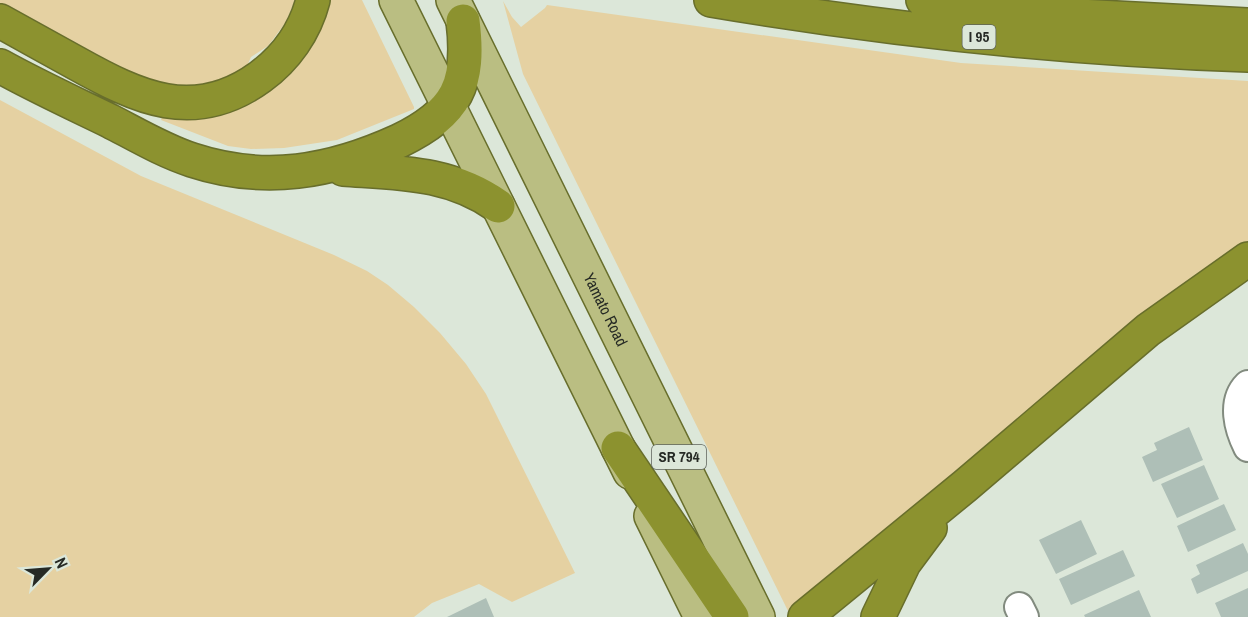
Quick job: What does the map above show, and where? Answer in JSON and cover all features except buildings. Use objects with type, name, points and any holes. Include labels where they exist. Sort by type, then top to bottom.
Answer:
[{"type":"highway","points":[[0,21],[128,90],[156,100],[189,102],[217,98],[255,81],[266,73],[295,41],[313,0]]},
{"type":"highway","name":"I 95","points":[[711,0],[841,20],[978,36],[1118,49],[1248,55]]},
{"type":"highway","points":[[923,0],[1060,15],[1248,25]]},
{"type":"highway","points":[[327,168],[371,153],[417,132],[436,120],[448,107],[462,80],[467,50],[458,11]]},
{"type":"highway","points":[[0,66],[192,160],[252,172],[327,168],[430,176],[469,188],[498,206]]},
{"type":"highway","points":[[805,617],[965,486],[1148,330],[1248,259]]},
{"type":"highway","points":[[618,448],[732,617]]},
{"type":"highway","points":[[878,617],[904,563],[965,486]]},
{"type":"main road","name":"SR 794","points":[[396,0],[701,617]]},
{"type":"main road","name":"Yamato Road","points":[[458,11],[758,617]]},
{"type":"street","points":[[1248,385],[1244,389],[1238,418],[1248,447]]},
{"type":"shaded area","points":[[0,0],[295,0],[286,22],[268,46],[251,57],[244,73],[220,85],[160,89],[0,7]]},
{"type":"shaded area","points":[[326,0],[362,0],[414,109],[337,140],[284,148],[251,149],[228,146],[161,120],[164,112],[202,114]]},
{"type":"shaded area","points":[[503,1],[521,27],[547,5],[961,63],[1248,81],[1248,250],[790,615],[523,74]]},
{"type":"shaded area","points":[[0,100],[141,176],[334,255],[367,271],[388,285],[440,333],[466,364],[486,394],[575,573],[512,602],[479,584],[432,603],[414,617],[0,617]]}]
